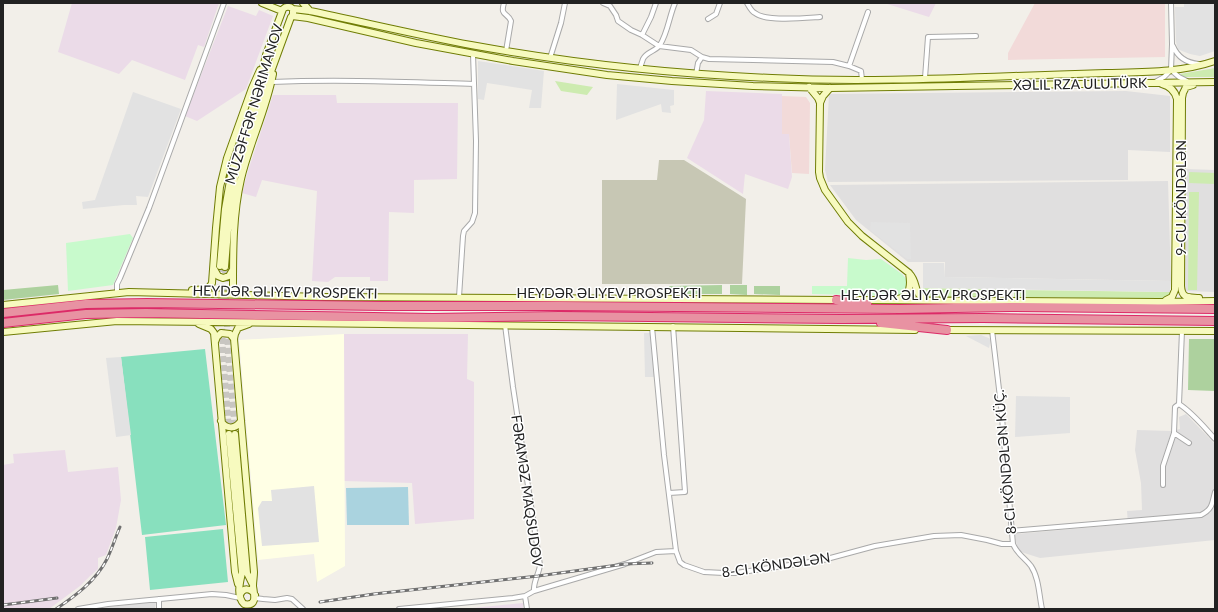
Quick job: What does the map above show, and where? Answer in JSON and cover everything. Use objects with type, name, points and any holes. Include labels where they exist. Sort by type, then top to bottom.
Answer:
[{"type":"highway","points":[[836,300],[900,309]]},
{"type":"highway","name":"HEYDƏR ƏLIYEV PROSPEKTI","points":[[3,313],[86,304],[140,303],[900,309],[1010,307],[1215,309]]},
{"type":"highway","name":"HEYDƏR ƏLIYEV PROSPEKTI","points":[[3,323],[86,314],[146,313],[433,318],[567,316],[840,319],[983,318],[1215,321]]},
{"type":"highway","points":[[840,319],[947,330]]},
{"type":"main road","points":[[251,295],[238,292],[233,286],[234,230],[241,179],[270,93],[276,58],[294,13],[288,8],[262,3]]},
{"type":"main road","points":[[303,3],[310,11]]},
{"type":"main road","name":"XƏLIL RZA ULUTÜRK","points":[[1171,70],[945,78],[862,79],[771,78],[696,74],[550,58],[506,51],[418,35],[310,11],[288,8],[285,17],[308,18],[416,43],[540,66],[607,75],[672,81],[771,87],[830,88],[1215,82]]},
{"type":"main road","name":"MÜZƏFFƏR NƏRIMANOV","points":[[276,58],[235,177],[223,266],[225,209],[231,175],[258,90],[266,55],[288,8]]},
{"type":"main road","points":[[416,43],[418,35]]},
{"type":"main road","points":[[3,305],[117,293],[207,289],[211,287],[220,187],[223,174],[252,88],[266,55]]},
{"type":"main road","points":[[1171,70],[1215,62]]},
{"type":"main road","points":[[771,78],[771,87]]},
{"type":"main road","points":[[945,78],[945,86]]},
{"type":"main road","name":"9-CU KÖNDƏLƏN","points":[[1152,83],[1168,87],[1176,93],[1177,99],[1175,290],[1174,295],[1170,299],[1158,302]]},
{"type":"main road","name":"9-CU KÖNDƏLƏN","points":[[1202,83],[1186,87],[1182,98],[1181,286],[1182,294],[1185,296],[1215,300]]},
{"type":"main road","points":[[809,87],[820,103]]},
{"type":"main road","points":[[830,88],[823,96],[820,103],[819,161],[820,178],[822,184],[835,206],[848,222],[862,236],[909,273],[915,280],[917,291],[920,296],[936,300]]},
{"type":"main road","points":[[213,267],[216,274],[223,278],[229,276],[233,269]]},
{"type":"main road","points":[[892,300],[902,298],[908,292],[911,285],[909,273]]},
{"type":"main road","points":[[129,292],[325,297],[1158,302],[1215,300]]},
{"type":"main road","points":[[3,332],[89,322],[117,321],[947,330],[1215,331]]},
{"type":"main road","points":[[190,322],[205,326],[213,331],[235,572],[242,602],[251,604],[255,596],[253,585],[247,572],[232,434],[242,573],[239,586]]},
{"type":"main road","points":[[253,585],[254,572],[234,339],[238,328],[254,323]]},
{"type":"main road","points":[[215,342],[217,337],[222,333],[230,334],[234,339]]},
{"type":"main road","points":[[221,420],[223,424],[229,428],[236,426],[241,421]]},
{"type":"main road","points":[[240,596],[242,591],[247,589],[252,591],[255,596]]},
{"type":"street","points":[[117,293],[117,284],[149,208],[224,3]]},
{"type":"street","points":[[504,3],[502,9],[503,13],[511,21],[506,51]]},
{"type":"street","points":[[550,58],[561,23],[565,3]]},
{"type":"street","points":[[603,3],[610,6],[616,14],[618,21],[659,46],[691,50],[702,57],[709,59],[833,62],[861,71],[862,79]]},
{"type":"street","points":[[642,35],[651,18],[656,3]]},
{"type":"street","points":[[640,68],[645,56],[659,46],[668,26],[675,3]]},
{"type":"street","points":[[708,19],[716,14],[720,3]]},
{"type":"street","points":[[747,3],[751,10],[760,16],[785,19],[820,17]]},
{"type":"street","points":[[1152,83],[1161,79],[1171,70],[1171,3]]},
{"type":"street","points":[[849,66],[868,12]]},
{"type":"street","points":[[925,78],[928,37],[976,36]]},
{"type":"street","points":[[1172,44],[1179,56]]},
{"type":"street","points":[[459,297],[463,236],[464,231],[472,222],[475,213],[476,141],[473,54]]},
{"type":"street","points":[[1172,59],[1174,54],[1191,63],[1204,65]]},
{"type":"street","points":[[696,74],[698,63],[702,57]]},
{"type":"street","points":[[1171,70],[1182,79],[1202,83]]},
{"type":"street","points":[[272,82],[362,80],[474,84]]},
{"type":"street","name":"FƏRAMƏZ MAQSUDOV","points":[[505,325],[540,565],[534,585],[534,591]]},
{"type":"street","points":[[669,493],[685,492],[672,326]]},
{"type":"street","name":"8-CI KÖNDƏLƏN","points":[[652,327],[676,551],[680,562],[684,565],[704,572],[736,573],[823,560],[875,546],[934,536],[961,535],[1002,544],[1013,544]]},
{"type":"street","name":"8-CI KÖNDƏLƏN KÜÇ.","points":[[992,330],[1001,406],[1013,544],[1016,550],[1032,567],[1036,575],[1042,609]]},
{"type":"street","points":[[1163,485],[1163,466],[1174,433],[1175,407],[1179,404],[1182,331]]},
{"type":"street","points":[[1179,404],[1187,409],[1215,439]]},
{"type":"street","points":[[1174,433],[1189,442]]},
{"type":"street","points":[[1011,531],[1201,515],[1208,512],[1215,492]]},
{"type":"street","points":[[399,609],[525,596],[534,591],[625,564],[656,552],[676,551]]},
{"type":"street","points":[[78,609],[108,604],[212,594],[240,596]]},
{"type":"street","points":[[255,596],[263,599],[275,600],[287,598],[292,599],[303,609]]},
{"type":"street","points":[[525,596],[527,609]]},
{"type":"street","points":[[159,599],[159,609]]},
{"type":"shaded area","points":[[72,3],[219,3],[204,47],[198,45],[185,80],[132,60],[119,74],[58,52]]},
{"type":"shaded area","points":[[884,3],[936,3],[929,17]]},
{"type":"shaded area","points":[[1035,3],[1165,3],[1165,57],[1008,60],[1008,53]]},
{"type":"shaded area","points":[[1184,3],[1215,3],[1215,51],[1200,56],[1178,49],[1176,42],[1175,7],[1184,7]]},
{"type":"shaded area","points":[[228,6],[256,16],[259,10],[273,16],[246,89],[197,121],[185,116]]},
{"type":"shaded area","points":[[478,61],[544,71],[541,108],[529,108],[532,90],[487,83],[484,100],[478,99]]},
{"type":"shaded area","points":[[617,84],[674,90],[674,105],[670,106],[671,113],[662,112],[661,104],[616,120]]},
{"type":"shaded area","points":[[706,91],[782,94],[782,134],[789,134],[792,177],[788,189],[745,174],[743,194],[687,158],[704,120]]},
{"type":"shaded area","points":[[1126,91],[1170,96],[1170,152],[1128,150],[1128,180],[828,182],[825,170],[829,94]]},
{"type":"shaded area","points":[[133,92],[181,109],[148,197],[136,196],[137,205],[83,209],[82,202],[95,200]]},
{"type":"shaded area","points":[[273,95],[336,95],[337,103],[458,103],[457,179],[414,180],[414,213],[389,212],[388,281],[370,281],[370,277],[335,277],[328,282],[312,281],[317,191],[262,180],[256,197],[242,193]]},
{"type":"shaded area","points":[[782,96],[806,97],[810,103],[809,174],[792,173],[789,135],[782,135]]},
{"type":"shaded area","points":[[659,160],[684,160],[746,199],[742,284],[602,284],[602,180],[657,180]]},
{"type":"shaded area","points":[[1185,169],[1215,170],[1215,292],[1185,291]]},
{"type":"shaded area","points":[[1168,181],[1171,281],[945,277],[945,262],[908,262],[856,220],[830,185]]},
{"type":"shaded area","points":[[871,222],[910,223],[911,259],[907,259],[870,230]]},
{"type":"shaded area","points":[[923,263],[944,263],[945,277],[1171,281],[1170,292],[923,288]]},
{"type":"shaded area","points":[[644,333],[652,333],[657,377],[645,377]]},
{"type":"shaded area","points":[[344,334],[468,334],[467,379],[474,382],[474,519],[415,524],[412,483],[344,481]]},
{"type":"shaded area","points":[[344,334],[345,566],[317,582],[314,554],[258,560],[239,340]]},
{"type":"shaded area","points":[[981,335],[991,339],[989,348],[966,336]]},
{"type":"shaded area","points":[[121,357],[131,435],[116,437],[106,358]]},
{"type":"shaded area","points":[[1016,396],[1070,397],[1070,433],[1015,437]]},
{"type":"shaded area","points":[[1186,414],[1215,444],[1215,540],[1040,558],[1021,552],[1017,548],[1015,534],[1128,524],[1127,511],[1142,510],[1141,483],[1135,450],[1137,430],[1172,431],[1180,429],[1179,417]]},
{"type":"shaded area","points":[[65,450],[68,472],[118,467],[121,500],[116,528],[106,555],[98,558],[98,569],[80,586],[49,609],[3,609],[3,465],[14,463],[13,454]]},
{"type":"shaded area","points":[[314,486],[319,542],[262,546],[258,508],[262,501],[272,501],[271,490]]},
{"type":"shaded area","points":[[156,602],[155,609],[98,609],[108,607]]},
{"type":"shaded area","points":[[523,603],[523,609],[463,609]]},
{"type":"green space","points":[[1215,68],[1215,77],[1184,77],[1180,74]]},
{"type":"green space","points":[[555,81],[593,87],[587,95],[561,91]]},
{"type":"green space","points":[[1189,172],[1215,173],[1215,184],[1189,183]]},
{"type":"green space","points":[[1189,192],[1199,192],[1197,290],[1188,290]]},
{"type":"green space","points":[[130,234],[133,238],[113,285],[68,291],[66,243]]},
{"type":"green space","points":[[848,258],[866,260],[881,259],[902,274],[907,280],[905,290],[898,296],[812,294],[812,286],[847,286]]},
{"type":"green space","points":[[58,285],[59,294],[3,300],[3,290]]},
{"type":"green space","points":[[722,285],[722,294],[669,294],[669,286]]},
{"type":"green space","points":[[730,285],[747,285],[747,295],[730,294]]},
{"type":"green space","points":[[754,286],[780,286],[780,295],[754,294]]},
{"type":"green space","points":[[923,288],[997,289],[997,297],[930,297],[924,294]]},
{"type":"green space","points":[[1014,290],[1170,292],[1170,295],[1164,299],[1014,297]]},
{"type":"green space","points":[[1189,339],[1215,339],[1215,391],[1188,390]]},
{"type":"green space","points":[[205,349],[226,525],[142,535],[121,357]]},
{"type":"green space","points":[[223,529],[228,582],[150,590],[145,537]]},
{"type":"water","points":[[408,487],[409,525],[347,525],[346,488]]},
{"type":"tunnel","points":[[220,266],[223,354],[229,430]]},
{"type":"tunnel","points":[[225,267],[228,355],[235,430]]},
{"type":"railway","points":[[56,609],[78,593],[97,574],[107,559],[120,527]]},
{"type":"railway","points":[[320,602],[374,594],[538,576],[625,564],[652,563]]},
{"type":"railway","points":[[3,605],[57,598]]}]
